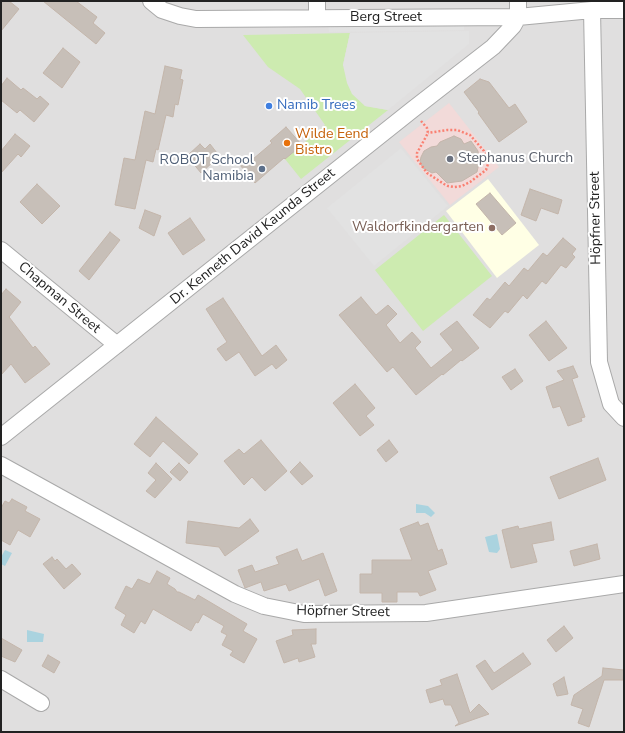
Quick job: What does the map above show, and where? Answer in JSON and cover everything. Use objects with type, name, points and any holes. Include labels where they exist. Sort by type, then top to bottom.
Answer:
[{"type":"street","name":"Berg Street","points":[[151,1],[162,10],[196,19],[317,17],[367,19],[518,9],[624,10]]},
{"type":"street","points":[[317,1],[317,17]]},
{"type":"street","name":"Dr. Kenneth David Kaunda Street","points":[[1,437],[493,47],[506,35],[518,9]]},
{"type":"street","name":"Höpfner Street","points":[[592,10],[599,362],[611,404],[624,418]]},
{"type":"street","name":"Chapman Street","points":[[1,250],[117,345]]},
{"type":"street","name":"Höpfner Street","points":[[1,465],[235,594],[264,606],[304,614],[426,613],[624,584]]},
{"type":"street","points":[[1,679],[41,703]]},
{"type":"path","points":[[412,110],[427,128],[428,133],[417,153],[417,159],[427,173],[444,184],[454,187],[462,186],[481,175],[486,170],[488,164],[484,151],[470,135],[457,130],[428,133]]},
{"type":"shaded area","points":[[1,1],[624,1],[624,732],[1,732]]},
{"type":"shaded area","points":[[464,20],[464,30],[329,32],[328,22]]},
{"type":"shaded area","points":[[469,31],[469,44],[388,110],[365,106],[352,94],[347,83],[343,65],[350,33]]},
{"type":"shaded area","points":[[449,103],[499,167],[450,205],[399,142]]},
{"type":"shaded area","points":[[401,148],[448,206],[374,266],[327,208]]},
{"type":"shaded area","name":"Waldorfkindergarten","points":[[488,179],[539,245],[497,278],[446,211]]},
{"type":"green space","points":[[350,33],[343,65],[365,106],[388,110],[301,179],[285,159],[325,125],[300,89],[268,67],[243,35]]},
{"type":"green space","points":[[444,215],[492,276],[423,331],[375,270]]},
{"type":"water","points":[[416,504],[428,506],[435,513],[431,517],[425,513],[416,513]]},
{"type":"water","points":[[497,534],[500,549],[497,553],[489,552],[485,537]]},
{"type":"water","points":[[5,550],[12,553],[5,566],[1,564],[1,557]]},
{"type":"water","points":[[27,630],[44,634],[43,642],[27,642]]},
{"type":"building","points":[[1,1],[9,1],[19,9],[1,31]]},
{"type":"building","points":[[43,1],[76,1],[97,17],[93,23],[105,33],[96,44]]},
{"type":"building","points":[[63,48],[80,62],[62,88],[43,73]]},
{"type":"building","points":[[165,66],[182,70],[180,79],[183,80],[178,105],[175,104],[173,117],[166,115],[158,150],[156,149],[153,162],[146,160],[135,209],[115,205],[124,158],[135,160],[145,111],[155,114]]},
{"type":"building","points":[[7,78],[21,90],[23,88],[37,99],[40,96],[49,104],[34,122],[20,110],[17,113],[1,100],[1,86]]},
{"type":"building","points":[[480,79],[489,82],[509,108],[515,104],[527,122],[499,142],[464,92]]},
{"type":"building","points":[[286,127],[302,145],[285,159],[284,158],[255,183],[240,165],[250,156],[253,159],[272,143],[270,141]]},
{"type":"building","points":[[15,134],[30,146],[21,157],[18,154],[1,173],[1,151]]},
{"type":"building","name":"Stephanus Church","points":[[454,136],[461,139],[464,144],[471,141],[478,151],[479,163],[477,172],[462,181],[447,183],[436,172],[432,173],[423,168],[420,162],[424,151],[431,147],[437,146],[440,142]]},
{"type":"building","points":[[200,144],[205,149],[210,144],[217,153],[211,158],[214,161],[201,173],[187,156]]},
{"type":"building","points":[[37,184],[60,206],[42,224],[20,202]]},
{"type":"building","points":[[530,189],[562,200],[558,214],[541,208],[536,221],[521,215]]},
{"type":"building","points":[[490,193],[516,223],[502,235],[476,204]]},
{"type":"building","points":[[145,210],[161,216],[154,236],[139,228]]},
{"type":"building","points":[[190,218],[205,240],[183,255],[168,233]]},
{"type":"building","points":[[110,232],[120,240],[89,280],[79,271]]},
{"type":"building","points":[[563,238],[576,249],[572,254],[575,257],[566,268],[561,265],[546,284],[542,281],[527,299],[523,295],[508,313],[505,311],[490,328],[473,315],[487,298],[490,300],[505,282],[509,286],[524,268],[528,271],[543,253],[547,256]]},
{"type":"building","points":[[6,289],[21,302],[9,317],[33,348],[35,346],[50,364],[25,383],[11,364],[1,375],[1,295]]},
{"type":"building","points":[[361,297],[376,315],[388,305],[397,314],[386,325],[400,343],[412,332],[421,342],[415,348],[431,368],[453,350],[440,334],[457,321],[479,348],[462,361],[461,360],[443,375],[442,374],[416,395],[393,367],[387,372],[339,315]]},
{"type":"building","points":[[223,298],[262,356],[276,345],[287,360],[276,369],[272,364],[255,376],[239,352],[226,361],[217,349],[227,342],[206,309]]},
{"type":"building","points":[[546,321],[567,348],[549,361],[529,335]]},
{"type":"building","points":[[573,366],[578,377],[572,379],[585,417],[581,418],[582,421],[568,426],[560,406],[553,408],[546,387],[564,380],[557,371]]},
{"type":"building","points":[[515,369],[523,381],[511,390],[502,377]]},
{"type":"building","points":[[355,384],[375,408],[366,416],[374,425],[360,436],[333,403]]},
{"type":"building","points":[[156,417],[198,454],[189,464],[163,441],[150,457],[134,444]]},
{"type":"building","points":[[261,440],[287,471],[265,491],[252,477],[244,485],[224,461],[239,449],[244,454]]},
{"type":"building","points":[[389,440],[398,452],[386,462],[377,450]]},
{"type":"building","points":[[598,458],[606,480],[559,499],[550,477]]},
{"type":"building","points":[[300,462],[313,476],[302,485],[290,472]]},
{"type":"building","points":[[156,463],[172,479],[155,498],[146,491],[156,480],[148,473]]},
{"type":"building","points":[[179,463],[188,472],[180,481],[170,472]]},
{"type":"building","points":[[12,499],[27,507],[25,511],[40,519],[30,537],[18,530],[10,545],[1,540],[1,508],[5,501],[9,503]]},
{"type":"building","points":[[250,519],[259,531],[225,556],[219,547],[186,543],[188,521],[239,528]]},
{"type":"building","points":[[418,522],[420,526],[428,523],[438,551],[442,549],[447,564],[428,571],[436,590],[420,596],[418,592],[397,592],[397,602],[382,602],[382,593],[360,593],[360,574],[372,574],[372,560],[412,560],[400,529]]},
{"type":"building","points":[[551,522],[554,540],[532,544],[537,562],[511,568],[502,530],[518,526],[519,529]]},
{"type":"building","points":[[597,544],[600,559],[574,566],[570,551]]},
{"type":"building","points":[[297,549],[302,561],[323,553],[337,591],[325,596],[319,579],[289,591],[286,584],[264,591],[261,582],[245,588],[238,570],[252,565],[255,572],[279,564],[276,557]]},
{"type":"building","points":[[52,557],[55,561],[57,559],[66,569],[72,564],[81,574],[64,589],[43,564]]},
{"type":"building","points":[[157,571],[170,578],[167,584],[177,592],[195,600],[198,595],[247,624],[243,631],[257,639],[244,663],[230,655],[233,651],[222,645],[227,635],[221,632],[224,626],[203,614],[191,631],[153,609],[145,624],[141,621],[134,633],[121,625],[126,615],[115,608],[126,586],[132,589],[138,579],[150,584]]},
{"type":"building","points":[[564,626],[573,638],[556,652],[547,640]]},
{"type":"building","points":[[316,629],[316,644],[311,644],[315,657],[299,662],[298,658],[284,663],[276,641],[293,635],[292,630]]},
{"type":"building","points":[[1,638],[22,650],[15,662],[1,656]]},
{"type":"building","points":[[523,653],[531,664],[492,690],[476,666],[485,660],[494,673]]},
{"type":"building","points":[[48,655],[60,662],[54,673],[42,666]]},
{"type":"building","points":[[603,668],[624,670],[623,680],[604,680],[589,727],[578,723],[583,709],[571,705],[574,695],[602,676]]},
{"type":"building","points":[[457,674],[470,713],[479,704],[489,714],[455,726],[459,723],[451,705],[445,705],[443,699],[430,703],[426,690],[442,685],[440,680]]},
{"type":"building","points":[[564,677],[568,694],[557,696],[553,684]]},
{"type":"place","name":"Namib Trees","points":[[269,106]]},
{"type":"place","name":"Wilde Eend Bistro","points":[[287,143]]},
{"type":"place","name":"Stephanus Church","points":[[450,159]]},
{"type":"place","name":"ROBOT School Namibia","points":[[262,169]]},
{"type":"place","name":"Waldorfkindergarten","points":[[492,228]]}]
